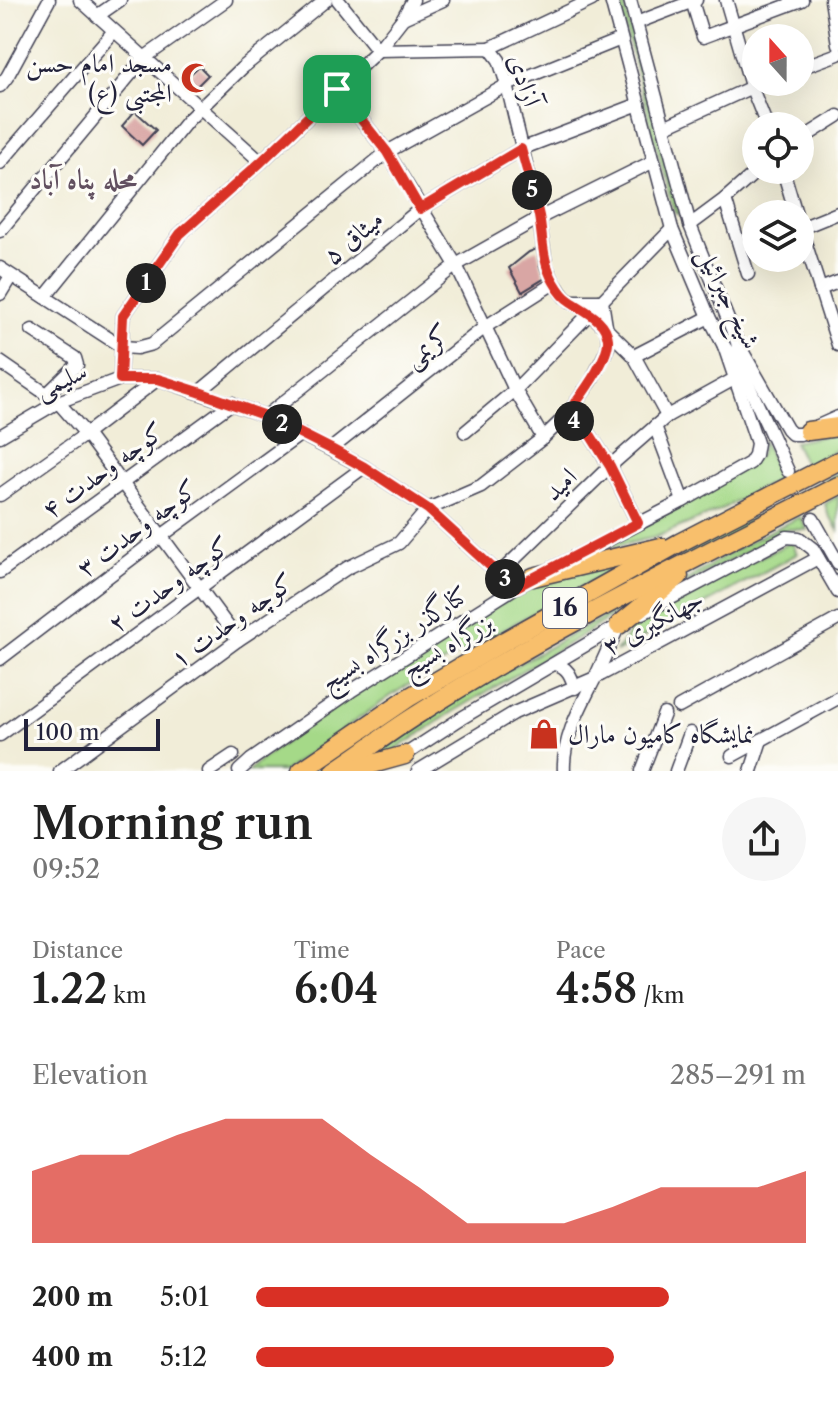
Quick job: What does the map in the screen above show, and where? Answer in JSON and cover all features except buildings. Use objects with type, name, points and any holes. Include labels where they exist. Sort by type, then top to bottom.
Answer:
[{"type":"highway","points":[[808,431],[838,427]]},
{"type":"highway","name":"بزرگراه بسیج","points":[[301,771],[408,698],[506,640],[679,543],[838,461]]},
{"type":"highway","name":"بزرگراه بسیج","points":[[335,771],[416,715],[502,664],[710,551],[838,486]]},
{"type":"highway","points":[[533,577],[679,543]]},
{"type":"highway","points":[[619,625],[710,551]]},
{"type":"highway","points":[[347,771],[405,755]]},
{"type":"street","points":[[2,79],[47,4],[32,0]]},
{"type":"street","points":[[80,0],[261,162]]},
{"type":"street","points":[[97,16],[120,0]]},
{"type":"street","points":[[0,231],[144,58],[226,0]]},
{"type":"street","points":[[45,297],[200,107],[242,68],[326,0]]},
{"type":"street","points":[[120,379],[123,316],[180,234],[378,50],[413,0]]},
{"type":"street","points":[[403,18],[443,0]]},
{"type":"street","points":[[490,48],[592,0]]},
{"type":"street","name":"شیخ جبرائیل","points":[[611,0],[672,229],[709,317],[730,344]]},
{"type":"street","name":"شیخ جبرائیل","points":[[630,0],[690,225],[740,376]]},
{"type":"street","points":[[726,0],[742,46]]},
{"type":"street","points":[[636,23],[694,1],[703,37],[802,0]]},
{"type":"street","points":[[831,0],[838,44]]},
{"type":"street","points":[[345,2],[378,50]]},
{"type":"street","points":[[0,163],[114,31]]},
{"type":"street","points":[[0,294],[6,272],[122,347],[137,348],[152,344],[387,152],[507,85],[621,39]]},
{"type":"street","name":"آزادی","points":[[378,50],[490,48],[499,60],[507,85],[539,218],[546,265],[554,283],[570,301],[589,312],[634,356],[667,416]]},
{"type":"street","points":[[814,63],[838,54]]},
{"type":"street","points":[[337,89],[387,152],[456,265],[515,390],[543,438]]},
{"type":"street","points":[[664,127],[742,91]]},
{"type":"street","name":"میثاق ۵","points":[[199,392],[420,209],[521,149],[639,104]]},
{"type":"street","points":[[814,131],[838,116]]},
{"type":"street","points":[[266,416],[456,265],[539,218],[654,161]]},
{"type":"street","points":[[690,225],[742,184]]},
{"type":"street","points":[[725,199],[748,274]]},
{"type":"street","points":[[814,222],[838,213]]},
{"type":"street","points":[[465,432],[515,390],[672,229]]},
{"type":"street","points":[[814,270],[838,345]]},
{"type":"street","points":[[820,289],[838,282]]},
{"type":"street","name":"کریمی","points":[[331,449],[485,327],[554,283]]},
{"type":"street","points":[[570,301],[602,301]]},
{"type":"street","points":[[428,509],[481,486],[543,438],[567,415],[592,380],[608,347],[602,301]]},
{"type":"street","points":[[634,356],[709,317]]},
{"type":"street","points":[[32,330],[75,358],[77,365],[47,394]]},
{"type":"street","points":[[730,344],[792,434],[800,434],[838,417]]},
{"type":"street","points":[[0,362],[58,402],[86,434],[238,640]]},
{"type":"street","points":[[740,376],[788,471]]},
{"type":"street","name":"امید","points":[[499,574],[610,466],[667,416],[740,376]]},
{"type":"street","name":"کنارگذر بزرگراه بسیج","points":[[239,771],[351,691],[516,587],[750,463],[757,443],[740,376]]},
{"type":"street","name":"سلیمی","points":[[0,436],[58,402],[120,379],[158,379],[266,416],[364,467],[428,509],[516,587]]},
{"type":"street","points":[[0,495],[158,379]]},
{"type":"street","name":"کوچه وحدت ۴","points":[[0,572],[232,403]]},
{"type":"street","points":[[567,415],[591,436],[610,466],[638,523]]},
{"type":"street","points":[[655,426],[683,501]]},
{"type":"street","name":"کوچه وحدت ۳","points":[[0,659],[301,434]]},
{"type":"street","name":"کوچه وحدت ۲","points":[[0,735],[364,467]]},
{"type":"street","name":"کوچه وحدت ۱","points":[[60,771],[238,640],[347,568],[399,543],[428,509]]},
{"type":"street","points":[[813,519],[838,563]]},
{"type":"street","points":[[380,771],[460,719],[619,625],[787,537],[799,538],[813,549],[838,592]]},
{"type":"street","name":"جهانگیری ۳","points":[[564,771],[577,714],[595,678],[818,558]]},
{"type":"street","points":[[679,707],[838,619]]},
{"type":"street","points":[[418,771],[514,713],[595,678],[619,625]]},
{"type":"street","points":[[555,664],[568,670],[575,688]]},
{"type":"street","points":[[512,689],[514,713]]},
{"type":"street","points":[[732,756],[838,698]]},
{"type":"street","points":[[642,771],[664,714]]},
{"type":"street","points":[[460,719],[481,732]]},
{"type":"street","points":[[676,771],[690,733]]},
{"type":"street","points":[[751,771],[761,740]]},
{"type":"street","points":[[209,771],[233,755]]},
{"type":"green space","points":[[618,0],[623,0],[680,215],[675,213],[671,202]]},
{"type":"green space","points":[[838,433],[838,449],[806,466],[794,442]]},
{"type":"green space","points":[[763,441],[780,478],[720,510],[656,537],[599,550],[760,455]]},
{"type":"green space","points":[[838,473],[838,479],[367,740],[323,771],[315,771],[388,720],[539,630]]},
{"type":"green space","points":[[838,496],[838,530],[825,504]]},
{"type":"green space","points":[[800,517],[807,530],[788,529],[661,597],[729,554]]},
{"type":"green space","points":[[792,542],[797,554],[616,652],[638,620]]},
{"type":"green space","points":[[627,561],[443,663],[284,771],[248,771],[331,709],[500,604],[549,578]]},
{"type":"green space","points":[[638,598],[589,631],[451,713],[364,771],[352,771],[446,707]]},
{"type":"place","name":"مسجد امام حسن المجتبی (ع)","points":[[196,78]]},
{"type":"place","name":"نمایشگاه کامیون مارال","points":[[544,734]]},
{"type":"district","name":"محله پناه آباد","points":[[83,179]]},
{"type":"route","points":[[337,89],[387,152],[420,209],[521,149],[539,218],[546,265],[554,283],[565,297],[589,312],[605,329],[608,347],[592,380],[567,415],[591,436],[610,466],[638,523],[516,587],[428,509],[331,449],[266,416],[199,392],[158,379],[120,379],[123,316],[180,234],[337,89]]}]
